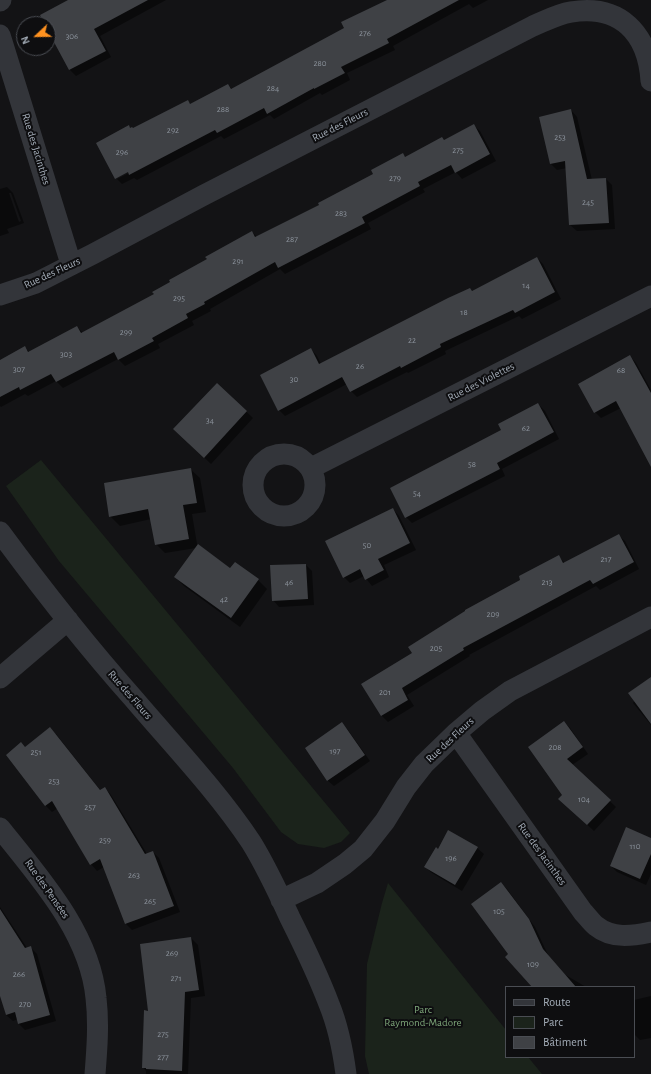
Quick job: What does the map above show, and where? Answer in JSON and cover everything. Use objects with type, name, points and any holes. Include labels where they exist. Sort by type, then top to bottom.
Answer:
[{"type":"street","name":"Rue des Fleurs","points":[[0,295],[36,283],[204,195],[555,16],[570,12],[588,10],[608,13],[622,19],[637,34],[646,52],[651,81]]},
{"type":"street","name":"Rue des Jacinthes","points":[[0,35],[71,264]]},
{"type":"street","name":"Rue des Violettes","points":[[311,468],[651,296]]},
{"type":"street","name":"Rue des Fleurs","points":[[0,532],[101,662],[192,766],[221,802],[266,867],[330,1005],[338,1032],[346,1074]]},
{"type":"street","name":"Rue des Fleurs","points":[[281,900],[317,882],[345,864],[362,848],[385,821],[406,787],[424,764],[456,733],[510,691],[651,616]]},
{"type":"street","points":[[0,678],[68,620]]},
{"type":"street","name":"Rue des Jacinthes","points":[[456,733],[578,906],[595,926],[611,934],[625,936],[651,932]]},
{"type":"street","name":"Rue des Pensées","points":[[0,828],[56,899],[71,924],[87,960],[93,978],[96,997],[97,1022],[95,1074]]},
{"type":"green space","points":[[41,460],[350,833],[341,842],[324,848],[298,844],[281,832],[233,768],[59,561],[6,486]]},
{"type":"green space","name":"Parc Raymond-Madore","points":[[388,883],[505,1029],[505,1058],[529,1058],[542,1074],[369,1074],[365,1056],[367,964]]},
{"type":"building","points":[[68,0],[148,0],[94,29],[106,51],[69,70],[56,46],[56,16],[40,15]]},
{"type":"building","points":[[387,0],[459,0],[387,39],[389,43],[341,67],[345,73],[267,114],[264,108],[217,133],[215,130],[129,175],[128,172],[115,179],[96,143],[129,125],[130,128],[133,128],[188,100],[190,104],[228,84],[231,89],[344,28],[341,22]]},
{"type":"building","points":[[571,109],[587,179],[606,178],[609,223],[569,225],[565,161],[550,164],[539,117]]},
{"type":"building","points":[[474,124],[490,154],[455,173],[451,165],[418,182],[420,186],[362,217],[365,223],[278,268],[275,262],[204,302],[205,304],[186,314],[188,318],[152,338],[154,341],[118,360],[114,352],[56,382],[51,374],[20,390],[19,387],[0,397],[0,360],[25,346],[28,352],[77,326],[81,333],[154,294],[152,292],[170,282],[169,280],[207,259],[205,257],[252,231],[255,237],[319,205],[318,203],[373,174],[371,170],[403,153],[405,157],[442,137],[444,140]]},
{"type":"building","points":[[537,257],[555,292],[515,313],[513,310],[440,344],[441,347],[350,392],[342,377],[278,411],[260,375],[311,348],[319,364],[448,298],[470,288],[472,291]]},
{"type":"building","points":[[630,355],[651,393],[651,467],[616,401],[594,413],[578,384]]},
{"type":"building","points":[[217,383],[247,411],[204,458],[173,429]]},
{"type":"building","points":[[538,403],[554,432],[497,463],[500,469],[405,518],[390,488],[501,430],[498,424]]},
{"type":"building","points":[[191,468],[197,503],[183,505],[189,539],[155,545],[148,509],[109,517],[104,483]]},
{"type":"building","points":[[393,508],[410,543],[378,559],[384,570],[365,580],[360,569],[343,578],[325,541]]},
{"type":"building","points":[[619,534],[634,562],[593,584],[590,580],[463,648],[464,650],[402,688],[408,700],[381,716],[361,684],[412,653],[408,647],[465,610],[520,580],[519,576],[559,555],[563,563]]},
{"type":"building","points":[[198,544],[230,568],[235,562],[259,579],[231,618],[174,577]]},
{"type":"building","points":[[306,564],[308,599],[272,601],[270,565]]},
{"type":"building","points":[[651,677],[651,724],[628,693]]},
{"type":"building","points":[[564,721],[583,747],[567,759],[611,800],[587,825],[558,799],[562,795],[528,747]]},
{"type":"building","points":[[342,722],[365,755],[327,781],[305,748]]},
{"type":"building","points":[[50,727],[100,790],[105,787],[145,854],[153,851],[174,906],[125,924],[100,859],[90,865],[52,801],[45,806],[6,755],[21,742],[25,747]]},
{"type":"building","points":[[626,827],[651,838],[651,854],[640,879],[610,866]]},
{"type":"building","points":[[448,830],[478,847],[455,885],[424,867],[436,847],[438,849]]},
{"type":"building","points":[[501,882],[529,919],[543,949],[575,986],[531,986],[505,957],[508,954],[471,904]]},
{"type":"building","points":[[0,909],[25,948],[31,946],[50,1015],[18,1024],[15,1012],[6,1015],[0,996]]},
{"type":"building","points":[[191,937],[199,990],[185,992],[182,1071],[142,1068],[144,1010],[148,1011],[140,944]]}]
